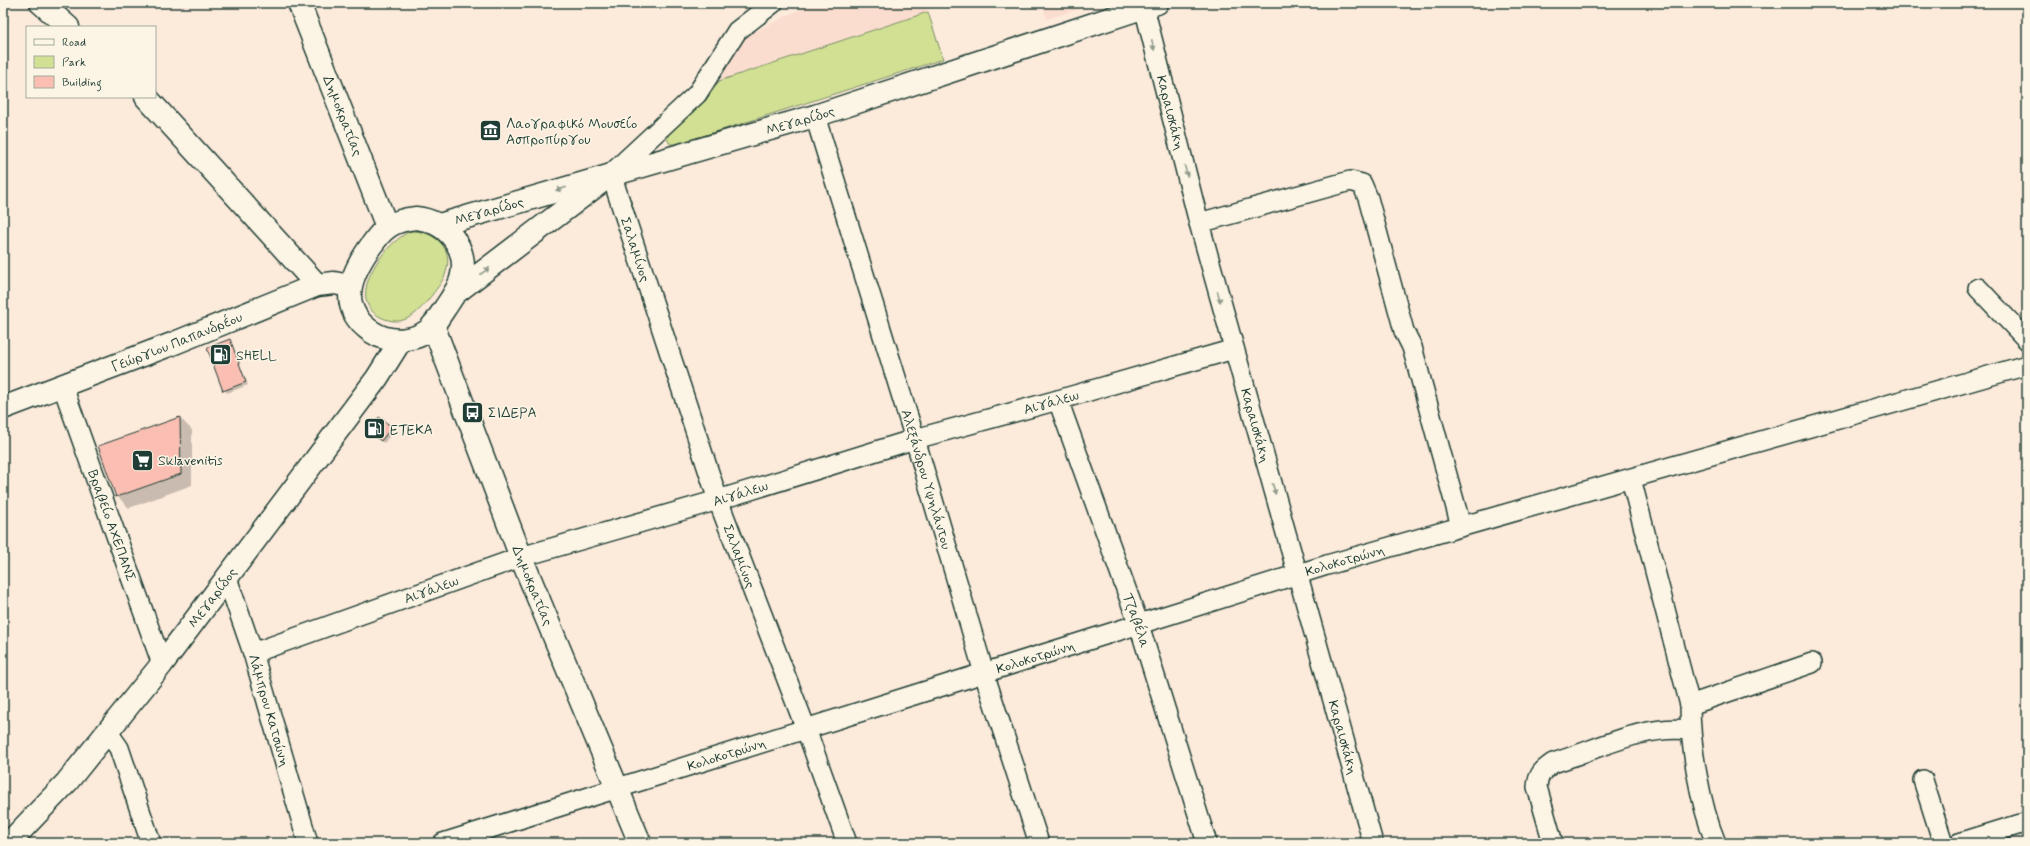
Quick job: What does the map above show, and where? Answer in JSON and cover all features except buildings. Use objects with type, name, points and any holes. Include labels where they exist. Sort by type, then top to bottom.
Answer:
[{"type":"street","points":[[41,3],[67,26]]},
{"type":"street","name":"Δημοκρατίας","points":[[299,3],[387,227]]},
{"type":"street","points":[[454,294],[611,174],[697,94],[737,31],[773,3]]},
{"type":"street","name":"Μεγαρίδος","points":[[440,225],[611,174],[815,116],[1150,5]]},
{"type":"street","name":"Καραισκάκη","points":[[1150,5],[1199,223],[1373,843]]},
{"type":"street","points":[[147,98],[317,285]]},
{"type":"street","name":"Αλεξάνδρου Υψηλάντου","points":[[815,116],[915,439],[984,673],[1039,843]]},
{"type":"street","name":"Σαλαμίνος","points":[[611,174],[718,500],[806,729],[847,843]]},
{"type":"street","points":[[1199,223],[1350,181],[1362,184],[1368,198],[1404,331],[1412,347],[1461,526]]},
{"type":"street","points":[[416,218],[425,219],[440,225],[454,238],[461,253],[463,272],[454,294],[433,325],[420,335],[401,340],[381,337],[361,323],[353,310],[350,286],[359,264],[376,239],[387,227],[405,219],[416,218]]},
{"type":"street","name":"Γεώργιου Παπανδρέου","points":[[3,408],[63,386],[317,285],[334,283],[350,286]]},
{"type":"street","points":[[1978,288],[2027,340]]},
{"type":"street","name":"Δημοκρατίας","points":[[433,325],[521,557],[640,843]]},
{"type":"street","name":"Μεγαρίδος","points":[[9,843],[67,782],[162,664],[377,378],[401,340]]},
{"type":"street","name":"Αιγάλεω","points":[[253,653],[521,557],[718,500],[915,439],[1058,400],[1234,349]]},
{"type":"street","name":"Κολοκοτρώνη","points":[[443,843],[1326,565],[2027,365]]},
{"type":"street","name":"Βραβείο ΑΧΕΠΑΝΣ","points":[[63,386],[162,664]]},
{"type":"street","name":"Τζαβέλα","points":[[1058,400],[1139,625],[1207,843]]},
{"type":"street","points":[[1631,479],[1690,705],[1690,730],[1698,780],[1716,843]]},
{"type":"street","name":"Λάμπρου Κατσώνη","points":[[227,578],[253,653],[308,843]]},
{"type":"street","points":[[1690,705],[1812,663]]},
{"type":"street","points":[[1553,843],[1537,787],[1538,778],[1541,771],[1553,764],[1645,732],[1674,728],[1690,730]]},
{"type":"street","points":[[107,731],[119,748],[151,843]]},
{"type":"street","points":[[1923,780],[1943,843]]},
{"type":"street","points":[[1960,843],[2027,822]]},
{"type":"shaded area","points":[[813,3],[926,3],[928,12],[719,81],[742,38]]},
{"type":"shaded area","points":[[1042,3],[1098,3],[1047,19]]},
{"type":"green space","points":[[928,12],[943,59],[678,144],[670,144],[667,139],[669,133],[706,100],[719,81]]},
{"type":"green space","points":[[411,231],[427,234],[440,242],[445,248],[448,263],[442,281],[423,306],[412,316],[406,319],[393,321],[385,319],[372,311],[366,300],[366,287],[371,273],[379,259],[400,237]]},
{"type":"place","name":"Λαογραφικό Μουσείο Ασπροπύργου","points":[[491,131]]},
{"type":"place","name":"SHELL","points":[[220,355]]},
{"type":"place","name":"ΣΙΔΕΡΑ","points":[[472,412]]},
{"type":"place","name":"ΕΤΕΚΑ","points":[[375,429]]},
{"type":"place","name":"Sklavenitis","points":[[142,460]]}]
